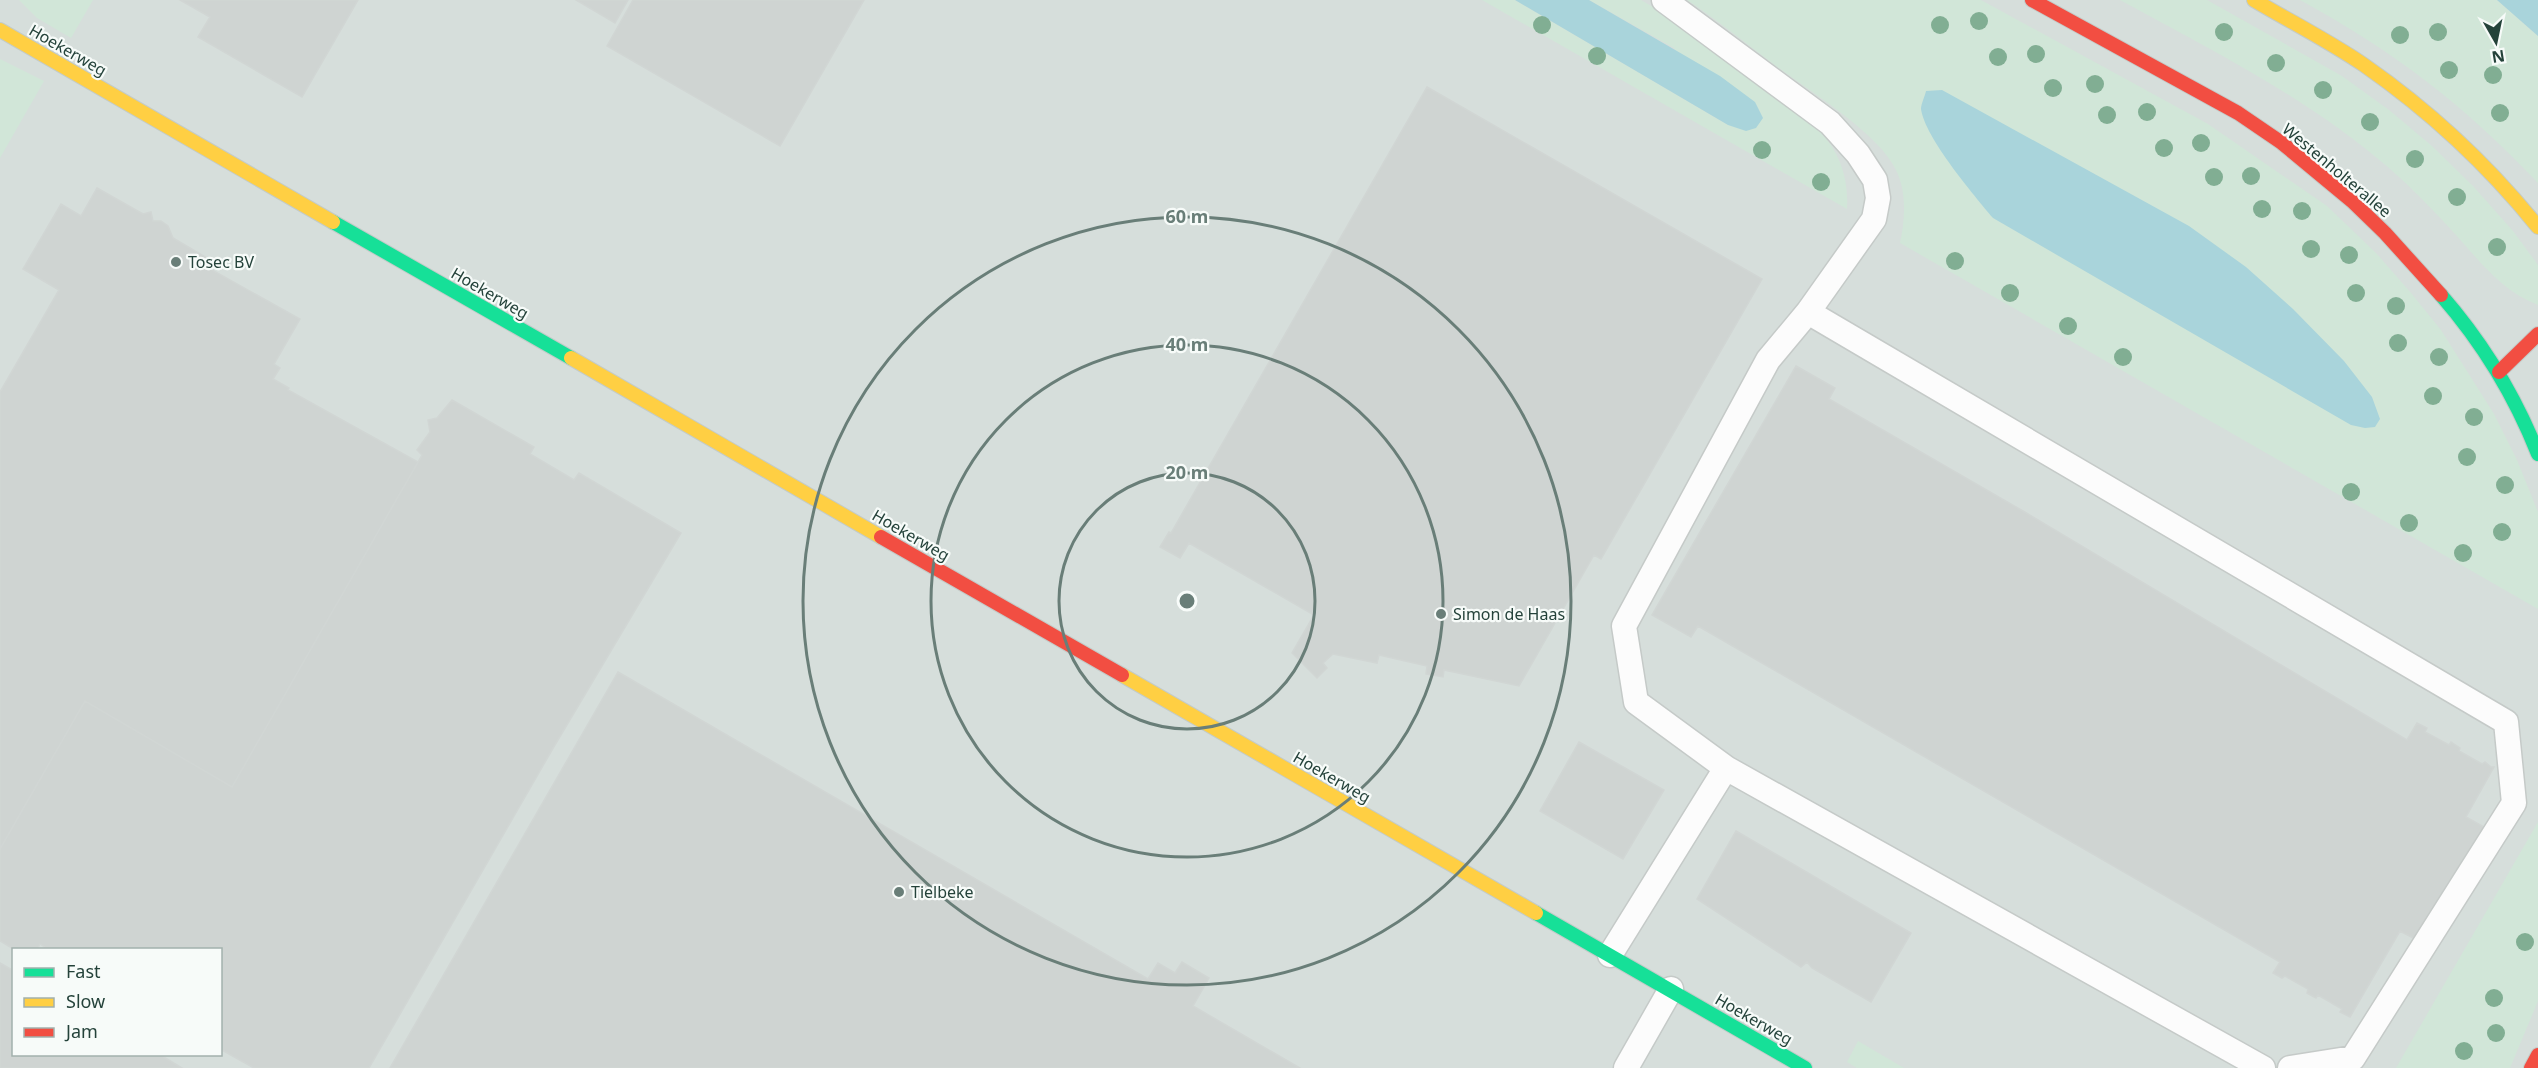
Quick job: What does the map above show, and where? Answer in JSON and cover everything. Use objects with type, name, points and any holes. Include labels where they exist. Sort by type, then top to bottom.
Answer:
[{"type":"street","name":"Westenholterallee","points":[[2032,0],[2246,118],[2302,159],[2355,203],[2389,237],[2460,320],[2499,372],[2527,426],[2538,454]]},
{"type":"street","points":[[2254,0],[2364,65],[2465,144],[2513,194],[2538,227]]},
{"type":"street","name":"Hoekerweg","points":[[0,30],[1805,1068]]},
{"type":"street","points":[[2499,372],[2538,334]]},
{"type":"street","points":[[2499,372],[2528,361]]},
{"type":"street","points":[[2531,1068],[2538,1055]]},
{"type":"lane","points":[[1664,0],[1830,123],[1858,154],[1875,180],[1878,198],[1874,219],[1808,312],[1768,360],[1624,626],[1636,702],[1726,768],[2263,1068]]},
{"type":"lane","points":[[1808,312],[2506,722],[2514,803],[2354,1058],[2290,1068]]},
{"type":"lane","points":[[1610,955],[1726,768]]},
{"type":"lane","points":[[1626,1068],[1671,989]]},
{"type":"shaded area","points":[[0,0],[2538,0],[2538,1068],[0,1068]]},
{"type":"green space","points":[[19,0],[93,0],[71,38],[37,18]]},
{"type":"green space","points":[[1482,0],[1515,0],[1728,125],[1674,48],[1589,0],[1641,0],[1663,13],[1814,125],[1830,143],[1840,163],[1846,185],[1847,209]]},
{"type":"green space","points":[[1687,0],[1981,0],[2208,124],[2327,206],[2376,253],[2441,330],[2494,414],[2517,460],[2538,512],[2538,609],[1900,243],[1904,216],[1900,179],[1887,156],[1874,141],[1840,112]]},
{"type":"green space","points":[[2120,0],[2207,0],[2342,76],[2389,110],[2432,146],[2473,186],[2513,231],[2538,265],[2538,305],[2503,284],[2483,266],[2415,192],[2389,168],[2326,119],[2225,57]]},
{"type":"green space","points":[[2300,0],[2497,0],[2538,36],[2538,183],[2483,128],[2426,81],[2367,39]]},
{"type":"green space","points":[[0,59],[44,81],[0,158]]},
{"type":"green space","points":[[2538,822],[2538,1001],[2510,1068],[2396,1068]]},
{"type":"green space","points":[[1858,1041],[1904,1068],[1857,1068],[1847,1062]]},
{"type":"water","points":[[1515,0],[1589,0],[1720,76],[1755,102],[1763,118],[1756,128],[1746,131],[1728,125]]},
{"type":"water","points":[[2497,0],[2538,0],[2538,36]]},
{"type":"water","points":[[1942,90],[2189,226],[2246,267],[2293,309],[2344,361],[2372,397],[2380,419],[2375,427],[2365,428],[2351,425],[1993,218],[1951,166],[1924,121],[1921,109],[1926,91]]},
{"type":"building","points":[[180,0],[358,0],[302,97],[198,37],[210,17]]},
{"type":"building","points":[[576,0],[628,0],[615,23]]},
{"type":"building","points":[[633,0],[864,0],[780,146],[607,46]]},
{"type":"building","points":[[1427,87],[1762,279],[1601,559],[1594,555],[1519,686],[1444,670],[1443,677],[1426,674],[1427,666],[1379,655],[1377,663],[1333,654],[1323,663],[1327,668],[1317,678],[1292,653],[1314,615],[1189,543],[1180,558],[1160,547],[1169,532],[1171,533]]},
{"type":"building","points":[[97,188],[143,214],[151,212],[153,221],[161,221],[168,226],[173,238],[207,258],[203,265],[300,319],[274,364],[280,368],[273,379],[289,388],[288,390],[418,462],[232,787],[85,701],[0,849],[0,392],[59,290],[23,269],[61,204],[81,216]]},
{"type":"building","points":[[1796,366],[1835,388],[1829,399],[2023,511],[2407,740],[2417,723],[2427,728],[2425,732],[2449,745],[2451,742],[2460,748],[2459,751],[2482,764],[2485,762],[2494,767],[2466,817],[2484,827],[2422,936],[2413,938],[2400,931],[2350,1017],[2340,1012],[2342,1009],[2318,995],[2316,998],[2307,993],[2308,989],[2285,976],[2282,978],[2273,973],[2280,962],[1698,626],[1691,637],[1652,615]]},
{"type":"building","points":[[452,400],[534,447],[530,454],[574,480],[579,473],[681,533],[552,750],[369,1068],[254,1068],[222,1050],[222,948],[46,948],[40,944],[38,948],[12,948],[0,941],[0,849],[85,701],[232,787],[422,455],[417,450],[430,432],[428,420],[437,418]]},
{"type":"building","points":[[618,672],[1148,979],[1158,963],[1175,973],[1182,962],[1209,978],[1193,1006],[1300,1068],[390,1068]]},
{"type":"building","points":[[1579,742],[1664,790],[1623,859],[1540,811]]},
{"type":"building","points":[[1736,831],[1911,933],[1871,1002],[1812,968],[1807,962],[1801,967],[1697,899]]},
{"type":"building","points":[[0,963],[12,970],[12,1056],[162,1056],[182,1068],[0,1068]]},
{"type":"traffic: fast","points":[[333,222],[571,358]]},
{"type":"traffic: fast","points":[[2441,295],[2496,370],[2519,411],[2538,454]]},
{"type":"traffic: fast","points":[[1536,913],[1805,1068]]},
{"type":"traffic: slow","points":[[2254,0],[2351,56],[2412,101],[2457,140],[2499,182],[2538,227]]},
{"type":"traffic: slow","points":[[0,30],[333,222]]},
{"type":"traffic: slow","points":[[571,358],[881,537]]},
{"type":"traffic: slow","points":[[1122,675],[1536,913]]},
{"type":"traffic: jam","points":[[2032,0],[2238,113],[2282,143],[2352,201],[2385,233],[2441,295]]},
{"type":"traffic: jam","points":[[2499,372],[2538,334]]},
{"type":"traffic: jam","points":[[881,537],[1122,675]]},
{"type":"traffic: jam","points":[[2531,1068],[2538,1055]]},
{"type":"place","name":"Tosec BV","points":[[176,262]]},
{"type":"place","name":"Simon de Haas","points":[[1441,614]]},
{"type":"place","name":"Tielbeke","points":[[899,892]]}]
